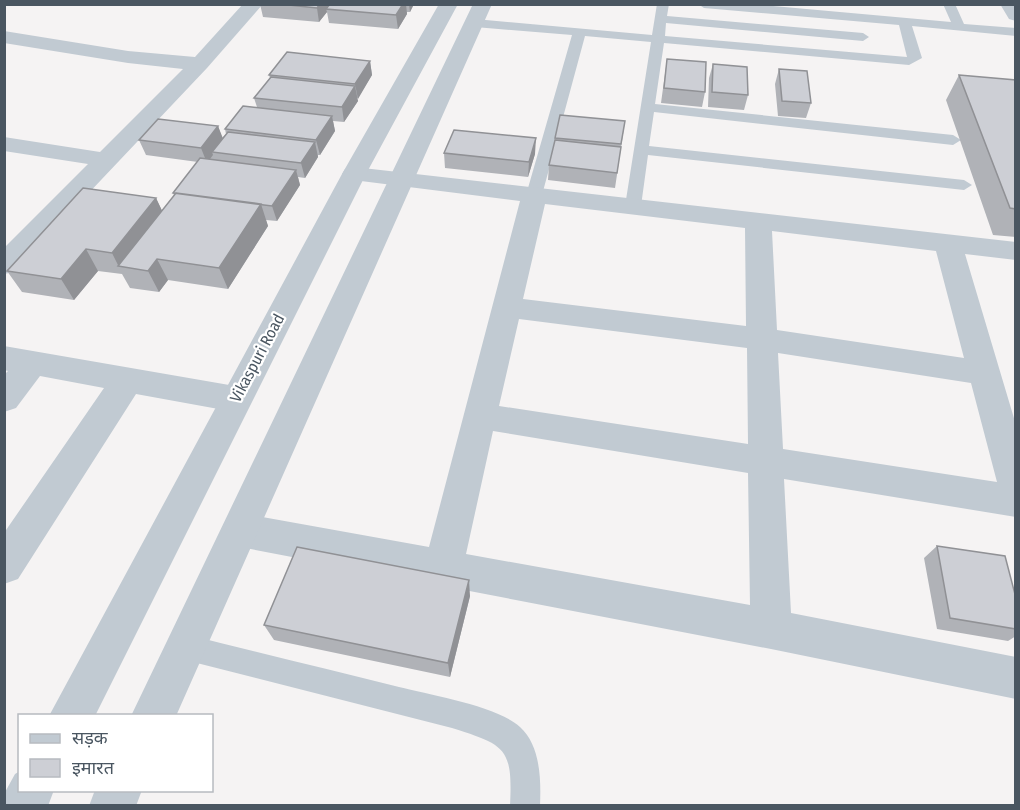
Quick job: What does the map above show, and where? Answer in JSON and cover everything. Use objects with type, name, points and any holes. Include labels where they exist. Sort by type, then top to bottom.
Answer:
[{"type":"street","points":[[4,265],[200,64],[254,4]]},
{"type":"street","name":"Vikaspuri Road","points":[[72,714],[354,174],[449,4]]},
{"type":"street","points":[[1010,4],[1016,15]]},
{"type":"street","points":[[154,714],[479,13]]},
{"type":"street","points":[[4,37],[128,57],[200,64]]},
{"type":"street","points":[[4,144],[106,160]]},
{"type":"street","points":[[354,174],[1016,251]]},
{"type":"street","points":[[443,568],[534,195]]},
{"type":"street","points":[[758,221],[771,629]]},
{"type":"street","points":[[948,243],[1016,487]]},
{"type":"street","points":[[507,307],[762,339],[984,373]]},
{"type":"street","points":[[4,399],[18,361],[236,399]]},
{"type":"street","points":[[4,566],[128,379]]},
{"type":"street","points":[[480,416],[1016,501]]},
{"type":"street","points":[[240,530],[771,629],[1016,678]]},
{"type":"street","points":[[23,806],[30,792]]},
{"type":"street","points":[[112,806],[118,792]]},
{"type":"lane","points":[[704,4],[1016,32]]},
{"type":"lane","points":[[949,4],[959,27]]},
{"type":"lane","points":[[633,206],[661,12],[863,37]]},
{"type":"lane","points":[[479,13],[579,25],[657,38],[909,62],[915,58],[915,52],[904,22]]},
{"type":"lane","points":[[534,195],[579,25]]},
{"type":"lane","points":[[647,107],[953,140]]},
{"type":"lane","points":[[641,150],[964,185]]},
{"type":"lane","points":[[185,647],[452,714],[485,725],[511,738],[524,762],[525,806]]},
{"type":"building","points":[[279,4],[320,4],[317,8]]},
{"type":"building","points":[[330,4],[403,4],[396,15],[326,9]]},
{"type":"building","points":[[287,52],[370,61],[355,84],[269,75]]},
{"type":"building","points":[[667,59],[706,62],[705,92],[664,88]]},
{"type":"building","points":[[713,64],[747,67],[748,95],[712,92]]},
{"type":"building","points":[[779,69],[807,71],[811,103],[782,101]]},
{"type":"building","points":[[959,75],[1016,80],[1016,209],[1010,208]]},
{"type":"building","points":[[271,77],[355,86],[342,107],[254,98]]},
{"type":"building","points":[[243,106],[332,116],[316,140],[225,129]]},
{"type":"building","points":[[560,115],[625,121],[621,144],[555,138]]},
{"type":"building","points":[[158,119],[218,126],[201,148],[139,140]]},
{"type":"building","points":[[454,130],[536,138],[529,162],[444,153]]},
{"type":"building","points":[[228,132],[315,142],[301,163],[212,152]]},
{"type":"building","points":[[555,140],[621,147],[617,173],[549,165]]},
{"type":"building","points":[[200,158],[296,170],[272,206],[173,193]]},
{"type":"building","points":[[83,188],[156,198],[112,253],[86,249],[61,279],[7,271]]},
{"type":"building","points":[[176,193],[261,204],[219,268],[157,259],[148,271],[118,266]]},
{"type":"building","points":[[937,546],[1005,556],[1016,598],[1016,629],[950,618]]},
{"type":"building","points":[[297,547],[469,580],[448,663],[264,625]]}]
